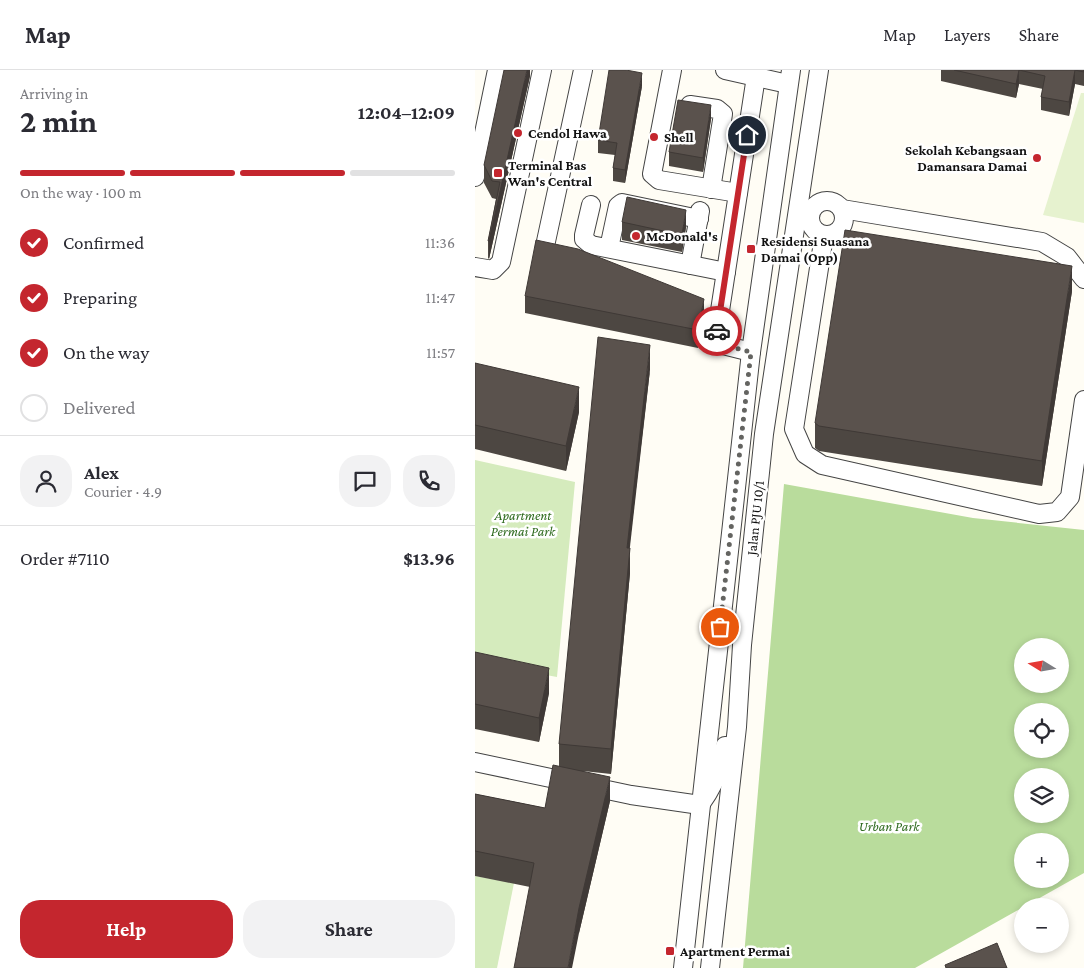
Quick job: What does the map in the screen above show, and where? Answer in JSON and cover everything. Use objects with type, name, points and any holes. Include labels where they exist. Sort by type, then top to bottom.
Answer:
[{"type":"street","points":[[475,177],[497,70]]},
{"type":"street","points":[[475,267],[493,270],[501,262],[542,70]]},
{"type":"street","points":[[545,246],[583,70]]},
{"type":"street","points":[[672,70],[652,174],[659,180],[738,193]]},
{"type":"street","points":[[725,70],[789,77]]},
{"type":"street","name":"Jalan PJU 10/1","points":[[710,968],[737,726],[742,645],[765,425],[779,328],[797,227],[819,70]]},
{"type":"street","points":[[751,352],[715,343],[757,73]]},
{"type":"street","name":"Jalan PJU 10/1","points":[[683,968],[751,352],[789,77]]},
{"type":"street","points":[[665,101],[717,109],[723,114],[711,189]]},
{"type":"street","points":[[801,197],[833,202],[842,209],[1042,242],[1067,257],[1084,279]]},
{"type":"street","points":[[822,201],[813,208],[810,214],[810,219],[819,233],[794,430],[805,454],[822,465],[1039,514],[1057,512],[1070,497],[1084,400]]},
{"type":"street","points":[[609,248],[619,206],[622,203],[700,215],[690,265]]},
{"type":"street","points":[[591,205],[585,239],[591,245],[726,272]]},
{"type":"street","points":[[797,227],[819,233],[835,234],[843,226],[845,220],[842,209]]},
{"type":"street","points":[[475,762],[631,796],[700,805],[708,794],[722,763],[742,645]]},
{"type":"green space","points":[[1081,93],[1084,93],[1084,223],[1043,215]]},
{"type":"green space","name":"Apartment Permai Park","points":[[475,460],[575,482],[557,677],[475,662]]},
{"type":"green space","name":"Urban Park","points":[[784,484],[973,518],[1084,530],[1084,873],[1069,881],[1069,833],[1014,833],[1014,888],[1057,888],[1040,898],[1014,898],[1014,912],[915,968],[743,968]]},
{"type":"green space","points":[[475,876],[514,883],[497,968],[475,968]]},
{"type":"building","points":[[504,70],[527,70],[488,241],[500,182],[492,181],[484,165]]},
{"type":"building","points":[[609,70],[626,70],[642,73],[625,170],[613,168],[617,143],[598,140]]},
{"type":"building","points":[[954,70],[1019,70],[1016,84]]},
{"type":"building","points":[[1019,70],[1075,70],[1069,102],[1041,97],[1045,76]]},
{"type":"building","points":[[678,100],[711,105],[703,158],[669,152]]},
{"type":"building","points":[[627,197],[686,210],[682,235],[622,222]]},
{"type":"building","points":[[845,230],[1072,266],[1042,461],[819,426],[815,423]]},
{"type":"building","points":[[536,240],[578,249],[704,299],[698,330],[525,296]]},
{"type":"building","points":[[598,337],[650,345],[627,548],[630,548],[611,749],[559,744]]},
{"type":"building","points":[[475,363],[579,387],[566,446],[475,425]]},
{"type":"building","points":[[475,652],[549,668],[539,718],[475,704]]},
{"type":"building","points":[[553,765],[610,777],[579,908],[568,968],[514,968],[534,863],[475,851],[475,794],[545,808]]},
{"type":"building","points":[[997,943],[1007,968],[946,968],[945,965]]},
{"type":"way so far","points":[[717,331],[715,343],[751,352],[720,627]]},
{"type":"place","name":"Cendol Hawa","points":[[518,133]]},
{"type":"place","name":"Shell","points":[[654,137]]},
{"type":"place","name":"Sekolah Kebangsaan Damansara Damai","points":[[1037,158]]},
{"type":"place","name":"Terminal Bas Wan's Central","points":[[498,173]]},
{"type":"place","name":"McDonald's","points":[[636,236]]},
{"type":"place","name":"Residensi Suasana Damai (Opp)","points":[[751,249]]},
{"type":"place","name":"Apartment Permai","points":[[670,951]]},
{"type":"route","points":[[717,331],[747,135]]}]
